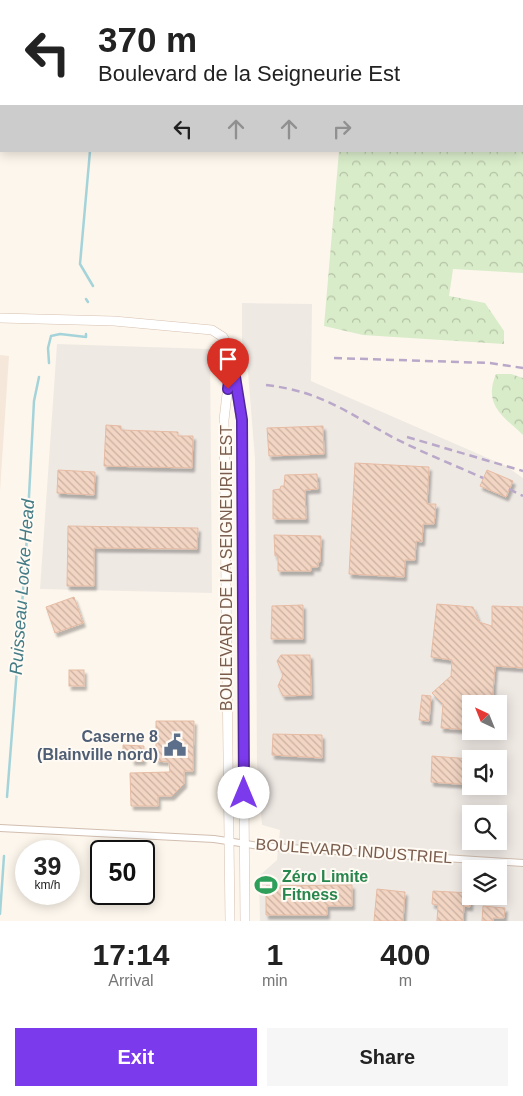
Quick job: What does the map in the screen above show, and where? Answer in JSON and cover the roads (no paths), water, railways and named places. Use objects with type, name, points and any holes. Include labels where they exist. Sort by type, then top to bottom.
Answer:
[{"type":"main road","points":[[0,318],[103,321],[204,328],[216,331],[223,337],[230,348],[232,358]]},
{"type":"main road","name":"BOULEVARD DE LA SEIGNEURIE EST","points":[[230,921],[224,420],[232,358]]},
{"type":"main road","name":"BOULEVARD DE LA SEIGNEURIE EST","points":[[232,358],[242,420],[245,921]]},
{"type":"main road","points":[[225,484],[242,484]]},
{"type":"main road","points":[[226,590],[242,589]]},
{"type":"main road","points":[[226,619],[243,619]]},
{"type":"main road","points":[[226,684],[243,684]]},
{"type":"main road","points":[[226,709],[244,709]]},
{"type":"street","name":"BOULEVARD INDUSTRIEL","points":[[0,828],[228,841],[245,844],[523,863]]},
{"type":"waterway","name":"Ruisseau Locke Head","points":[[90,152],[80,264],[93,286]]},
{"type":"waterway","name":"Ruisseau Locke Head","points":[[49,363],[48,348],[51,336],[60,334],[86,337],[86,334]]},
{"type":"waterway","name":"Ruisseau Locke Head","points":[[7,797],[26,553],[34,401],[39,377]]},
{"type":"waterway","name":"Ruisseau Locke Head","points":[[0,914],[4,856]]},
{"type":"railway","points":[[334,358],[490,363],[523,368]]},
{"type":"railway","points":[[266,385],[286,388],[320,398],[396,439],[483,478]]},
{"type":"railway","points":[[407,437],[523,471]]},
{"type":"railway","points":[[509,489],[523,496]]},
{"type":"place","name":"Caserne 8 (Blainville nord)","points":[[175,745]]},
{"type":"place","name":"Zéro Limite Fitness","points":[[266,885]]}]
